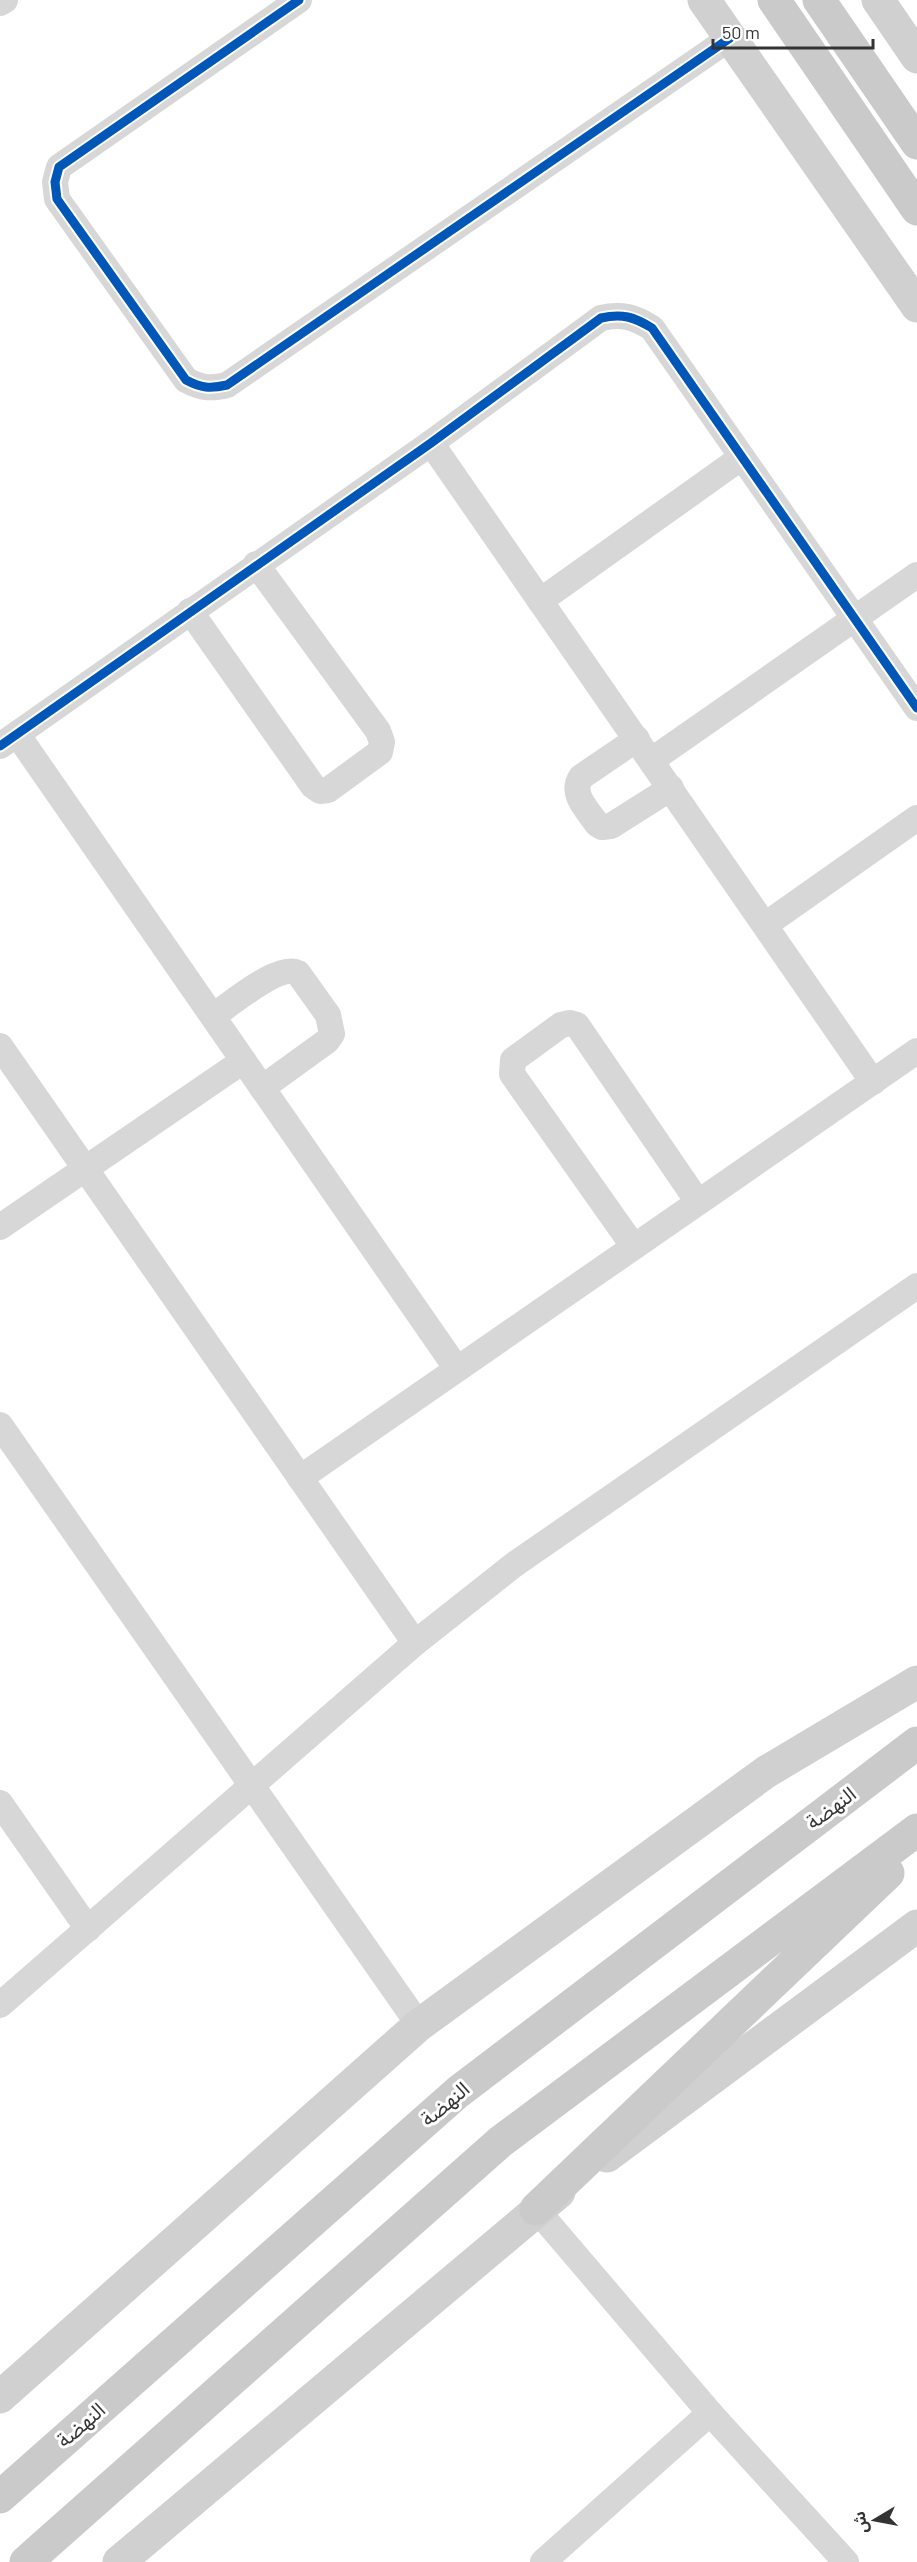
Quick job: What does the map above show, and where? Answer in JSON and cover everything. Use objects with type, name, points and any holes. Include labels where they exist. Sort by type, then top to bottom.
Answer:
[{"type":"main road","points":[[704,0],[917,306]]},
{"type":"main road","points":[[774,0],[917,209]]},
{"type":"main road","points":[[819,0],[917,143]]},
{"type":"main road","points":[[878,0],[917,57]]},
{"type":"main road","points":[[0,2397],[419,2025],[766,1772],[917,1682]]},
{"type":"main road","name":"النهضة","points":[[0,2497],[458,2092],[917,1743]]},
{"type":"main road","points":[[26,2562],[500,2142],[917,1830]]},
{"type":"main road","points":[[119,2562],[536,2209],[917,1846]]},
{"type":"main road","points":[[536,2209],[917,1926]]},
{"type":"street","points":[[0,3],[5,0]]},
{"type":"street","points":[[299,0],[59,167],[55,182],[57,199],[186,380],[199,387],[212,388],[226,385],[730,38]]},
{"type":"street","points":[[457,1369],[213,1016],[8,740],[431,443],[601,318],[618,314],[637,319],[652,328],[917,708]]},
{"type":"street","points":[[431,443],[873,1082]]},
{"type":"street","points":[[540,601],[742,458]]},
{"type":"street","points":[[190,611],[313,786],[320,791],[328,790],[380,752],[382,742],[378,731],[256,564]]},
{"type":"street","points":[[651,760],[917,575]]},
{"type":"street","points":[[637,739],[581,777],[576,785],[576,793],[597,824],[602,827],[611,826],[671,788]]},
{"type":"street","points":[[765,925],[917,818]]},
{"type":"street","points":[[213,1016],[276,974],[292,970],[298,973],[328,1015],[332,1034],[327,1041],[262,1088]]},
{"type":"street","points":[[634,1246],[512,1074],[513,1060],[561,1025],[570,1023],[578,1025],[698,1202]]},
{"type":"street","points":[[0,1046],[415,1643]]},
{"type":"street","points":[[300,1478],[917,1051]]},
{"type":"street","points":[[0,1227],[243,1060]]},
{"type":"street","points":[[0,2005],[415,1643],[515,1564],[917,1286]]},
{"type":"street","points":[[0,1425],[419,2025]]},
{"type":"street","points":[[0,1803],[88,1929]]},
{"type":"street","points":[[536,2209],[710,2413],[846,2562]]},
{"type":"street","points":[[543,2562],[710,2413]]},
{"type":"cycle path","points":[[299,0],[59,167],[55,182],[57,199],[186,380],[196,385],[211,387],[227,385],[730,38]]},
{"type":"cycle path","points":[[0,746],[431,443],[601,318],[615,316],[633,319],[652,328],[917,708]]}]
